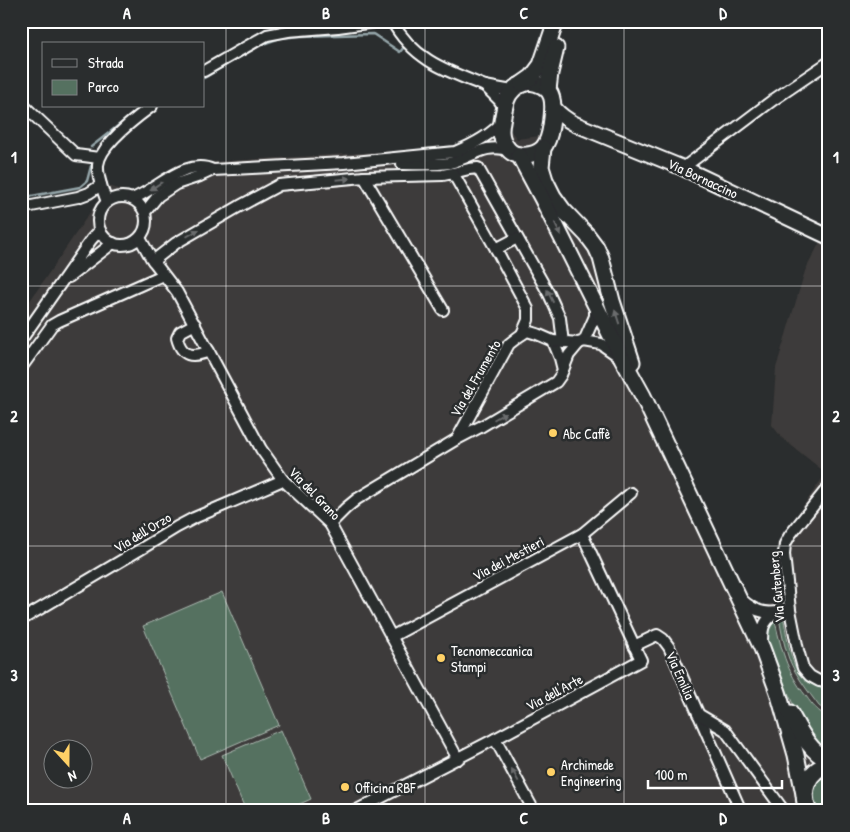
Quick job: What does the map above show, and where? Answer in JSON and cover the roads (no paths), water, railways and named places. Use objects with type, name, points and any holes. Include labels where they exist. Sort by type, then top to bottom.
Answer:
[{"type":"main road","points":[[556,21],[541,65],[532,77],[508,97],[501,133],[503,139],[531,176],[643,396],[762,648],[778,692],[796,755],[808,811]]},
{"type":"main road","points":[[548,90],[554,55],[565,21]]},
{"type":"main road","points":[[517,88],[529,82],[536,83],[548,90],[552,97],[554,108],[550,130],[543,148],[541,167],[545,180],[562,210],[596,247],[643,396]]},
{"type":"main road","points":[[514,153],[527,155],[543,148]]},
{"type":"main road","points":[[778,692],[808,744],[829,763],[813,773],[807,783],[804,794]]},
{"type":"street","points":[[205,70],[267,35],[288,30],[338,27],[382,21]]},
{"type":"street","points":[[392,21],[405,41],[425,59],[450,72],[485,86],[517,88]]},
{"type":"street","points":[[683,168],[773,100],[829,62]]},
{"type":"street","points":[[145,212],[158,196],[176,184],[213,170],[344,163],[455,152],[471,145],[496,128],[503,115],[499,100],[485,86]]},
{"type":"street","points":[[21,103],[76,155],[100,158]]},
{"type":"street","points":[[107,202],[101,185],[98,166],[100,158],[107,147],[128,125],[149,108]]},
{"type":"street","name":"Via Bornaccino","points":[[554,108],[564,118],[576,124],[683,168],[829,237]]},
{"type":"street","points":[[550,130],[568,123],[576,124]]},
{"type":"street","points":[[344,163],[437,164],[451,162],[482,150],[493,148],[514,153]]},
{"type":"street","points":[[132,199],[142,196],[171,176],[197,167],[206,167],[213,170]]},
{"type":"street","points":[[152,260],[176,243],[279,185],[364,177],[443,175],[478,168],[549,294],[560,318],[558,342],[563,370]]},
{"type":"street","points":[[452,173],[528,308],[528,320],[522,334]]},
{"type":"street","points":[[364,177],[443,310]]},
{"type":"street","points":[[21,208],[78,197],[89,193],[101,185]]},
{"type":"street","points":[[119,197],[132,199],[145,212],[146,226],[144,232],[140,238],[130,244],[120,245],[113,243],[100,230],[98,223],[102,208],[107,202],[119,197]]},
{"type":"street","points":[[21,340],[100,230]]},
{"type":"street","points":[[140,238],[152,260]]},
{"type":"street","points":[[496,249],[517,238]]},
{"type":"street","points":[[60,284],[113,243]]},
{"type":"street","points":[[130,244],[152,260]]},
{"type":"street","name":"Via del Grano","points":[[152,260],[177,292],[261,449],[282,480],[330,524],[458,758]]},
{"type":"street","points":[[21,368],[52,325],[164,275]]},
{"type":"street","name":"Via del Frumento","points":[[330,524],[357,499],[556,382],[569,355],[581,342],[595,316],[595,304]]},
{"type":"street","points":[[195,324],[180,332],[177,338],[179,346],[185,353],[191,355],[199,355],[209,351]]},
{"type":"street","points":[[522,334],[527,331],[558,342],[601,344],[622,358]]},
{"type":"street","name":"Via del Frumento","points":[[457,439],[509,344],[522,334]]},
{"type":"street","name":"Via dell'Orzo","points":[[21,620],[177,527],[282,480]]},
{"type":"street","name":"Via Gutenberg","points":[[829,486],[790,535],[785,544],[784,554],[790,610],[803,668],[810,676],[819,681],[829,682]]},
{"type":"street","name":"Via dei Mestieri","points":[[391,637],[582,534],[631,493]]},
{"type":"street","points":[[582,534],[634,646]]},
{"type":"street","points":[[738,596],[758,611],[775,613],[790,610]]},
{"type":"street","points":[[762,648],[763,627],[766,620],[775,613]]},
{"type":"street","name":"Via Emilia","points":[[634,646],[657,635],[669,647],[741,811]]},
{"type":"street","name":"Via dell'Arte","points":[[355,811],[495,739],[640,660],[634,646]]},
{"type":"street","name":"Via Emilia","points":[[698,714],[725,730],[784,811]]},
{"type":"street","points":[[495,739],[534,811]]},
{"type":"waterway","points":[[425,26],[429,21]]},
{"type":"waterway","points":[[205,77],[260,45],[280,38],[373,34],[400,52],[404,47]]},
{"type":"waterway","points":[[91,147],[140,108]]},
{"type":"waterway","points":[[21,198],[80,187],[87,181],[91,166]]},
{"type":"place","name":"Abc Caffè","points":[[553,433]]},
{"type":"place","name":"Tecnomeccanica Stampi","points":[[441,658]]},
{"type":"place","name":"Archimede Engineering","points":[[551,772]]},
{"type":"place","name":"Officina RBF","points":[[345,787]]}]
